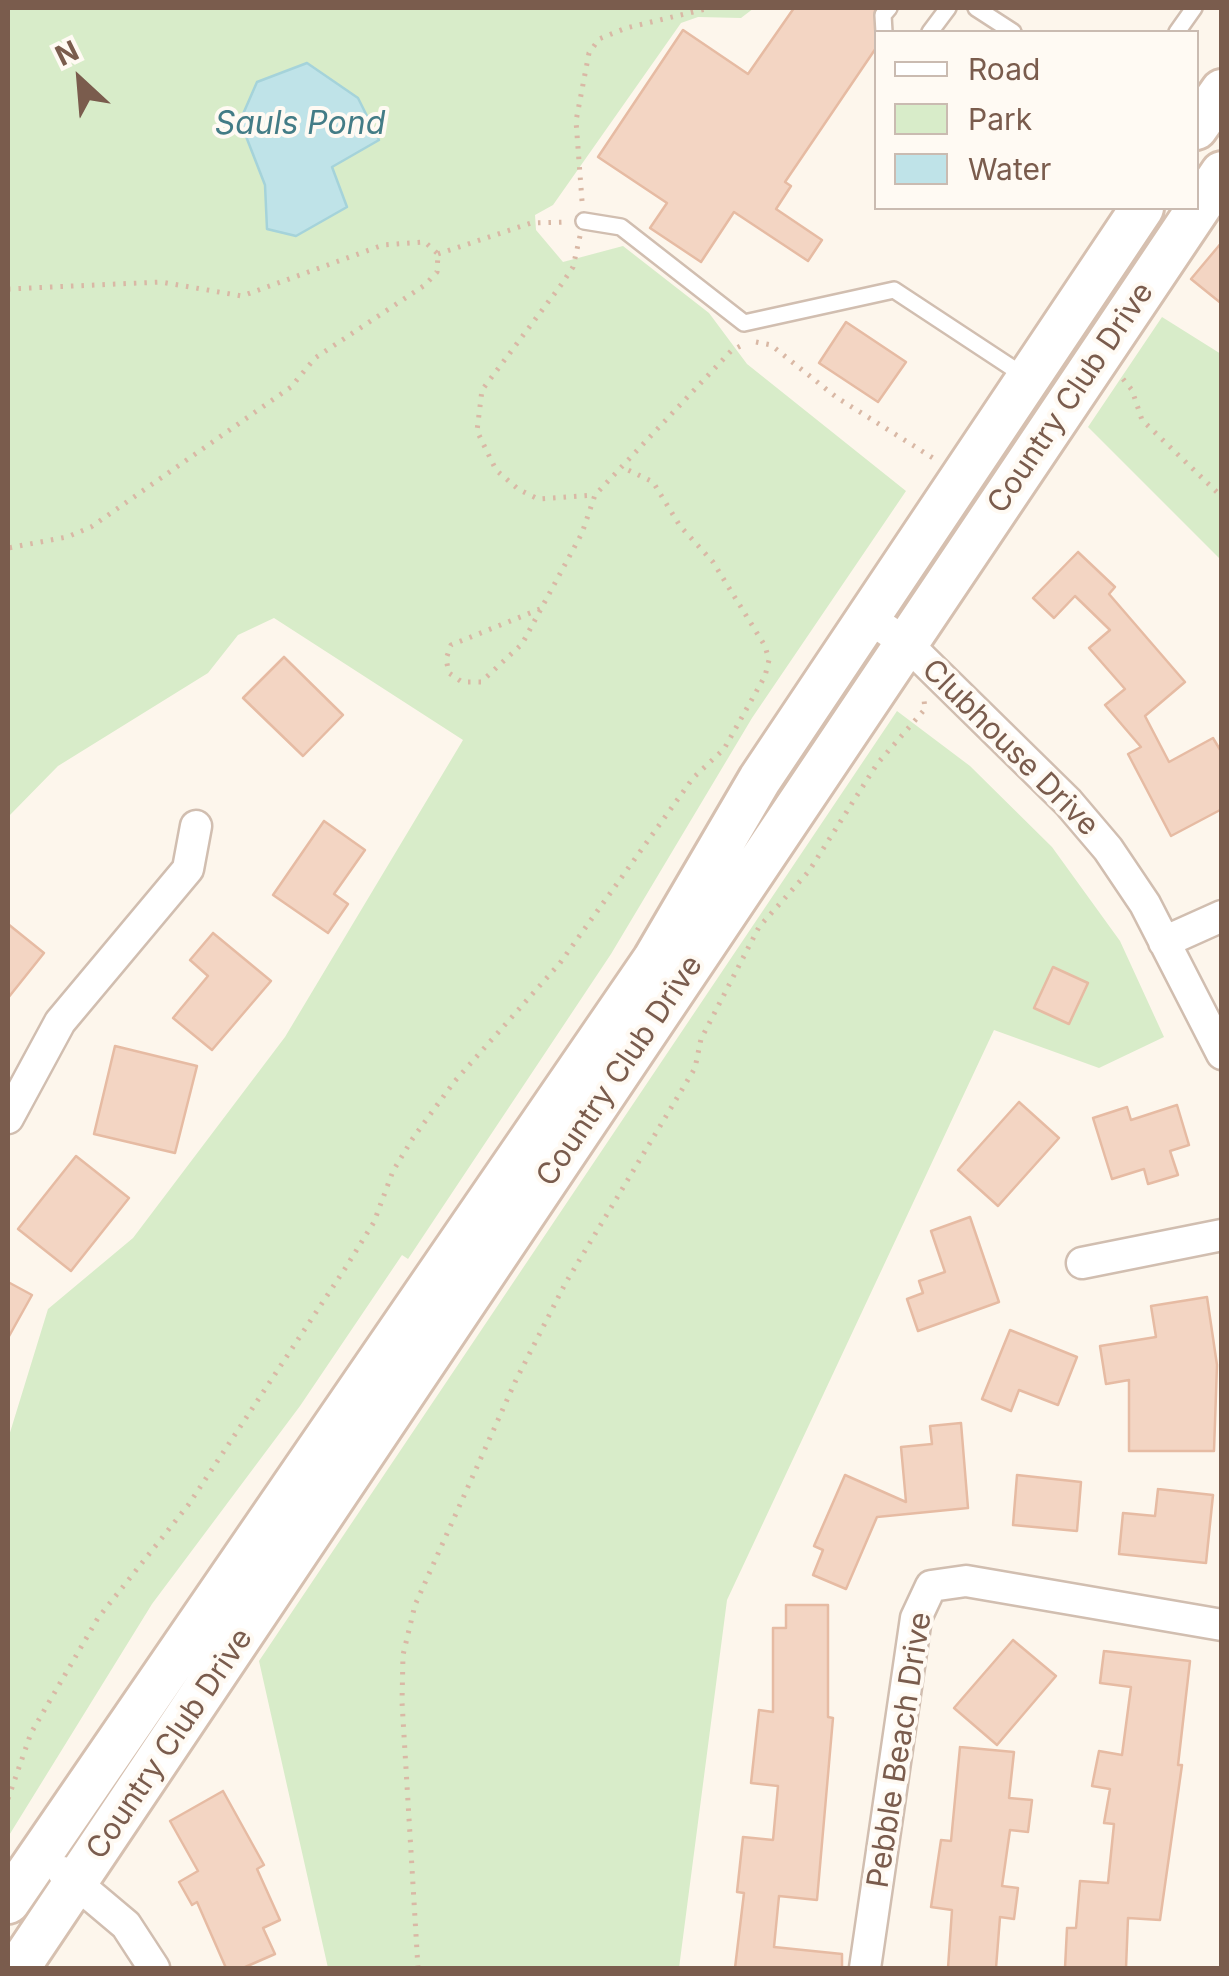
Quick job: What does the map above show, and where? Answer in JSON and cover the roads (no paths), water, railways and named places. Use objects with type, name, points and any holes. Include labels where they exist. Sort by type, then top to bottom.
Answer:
[{"type":"main road","name":"Country Club Drive","points":[[1199,209],[1222,173]]},
{"type":"main road","name":"Country Club Drive","points":[[8,1902],[654,960],[760,779],[1141,210]]},
{"type":"main road","name":"Country Club Drive","points":[[18,1968],[914,651],[1198,210]]},
{"type":"street","name":"Clubhouse Drive","points":[[866,616],[914,651],[1068,802],[1117,862],[1222,1054]]},
{"type":"street","points":[[8,1118],[60,1022],[188,868],[196,826]]},
{"type":"street","points":[[1164,942],[1222,916]]},
{"type":"street","points":[[1082,1263],[1222,1236]]},
{"type":"street","name":"Pebble Beach Drive","points":[[865,1968],[916,1618],[932,1586],[966,1581],[1222,1625]]},
{"type":"street","points":[[40,1856],[126,1925],[154,1968]]},
{"type":"lane","points":[[932,30],[948,8]]},
{"type":"lane","points":[[976,8],[1010,30]]},
{"type":"lane","points":[[1178,30],[1194,8]]},
{"type":"lane","points":[[584,222],[621,227],[744,323],[894,290],[1026,377]]},
{"type":"water","name":"Sauls Pond","points":[[307,63],[358,98],[379,140],[332,167],[347,207],[296,236],[267,229],[265,185],[240,121],[257,82]]}]
